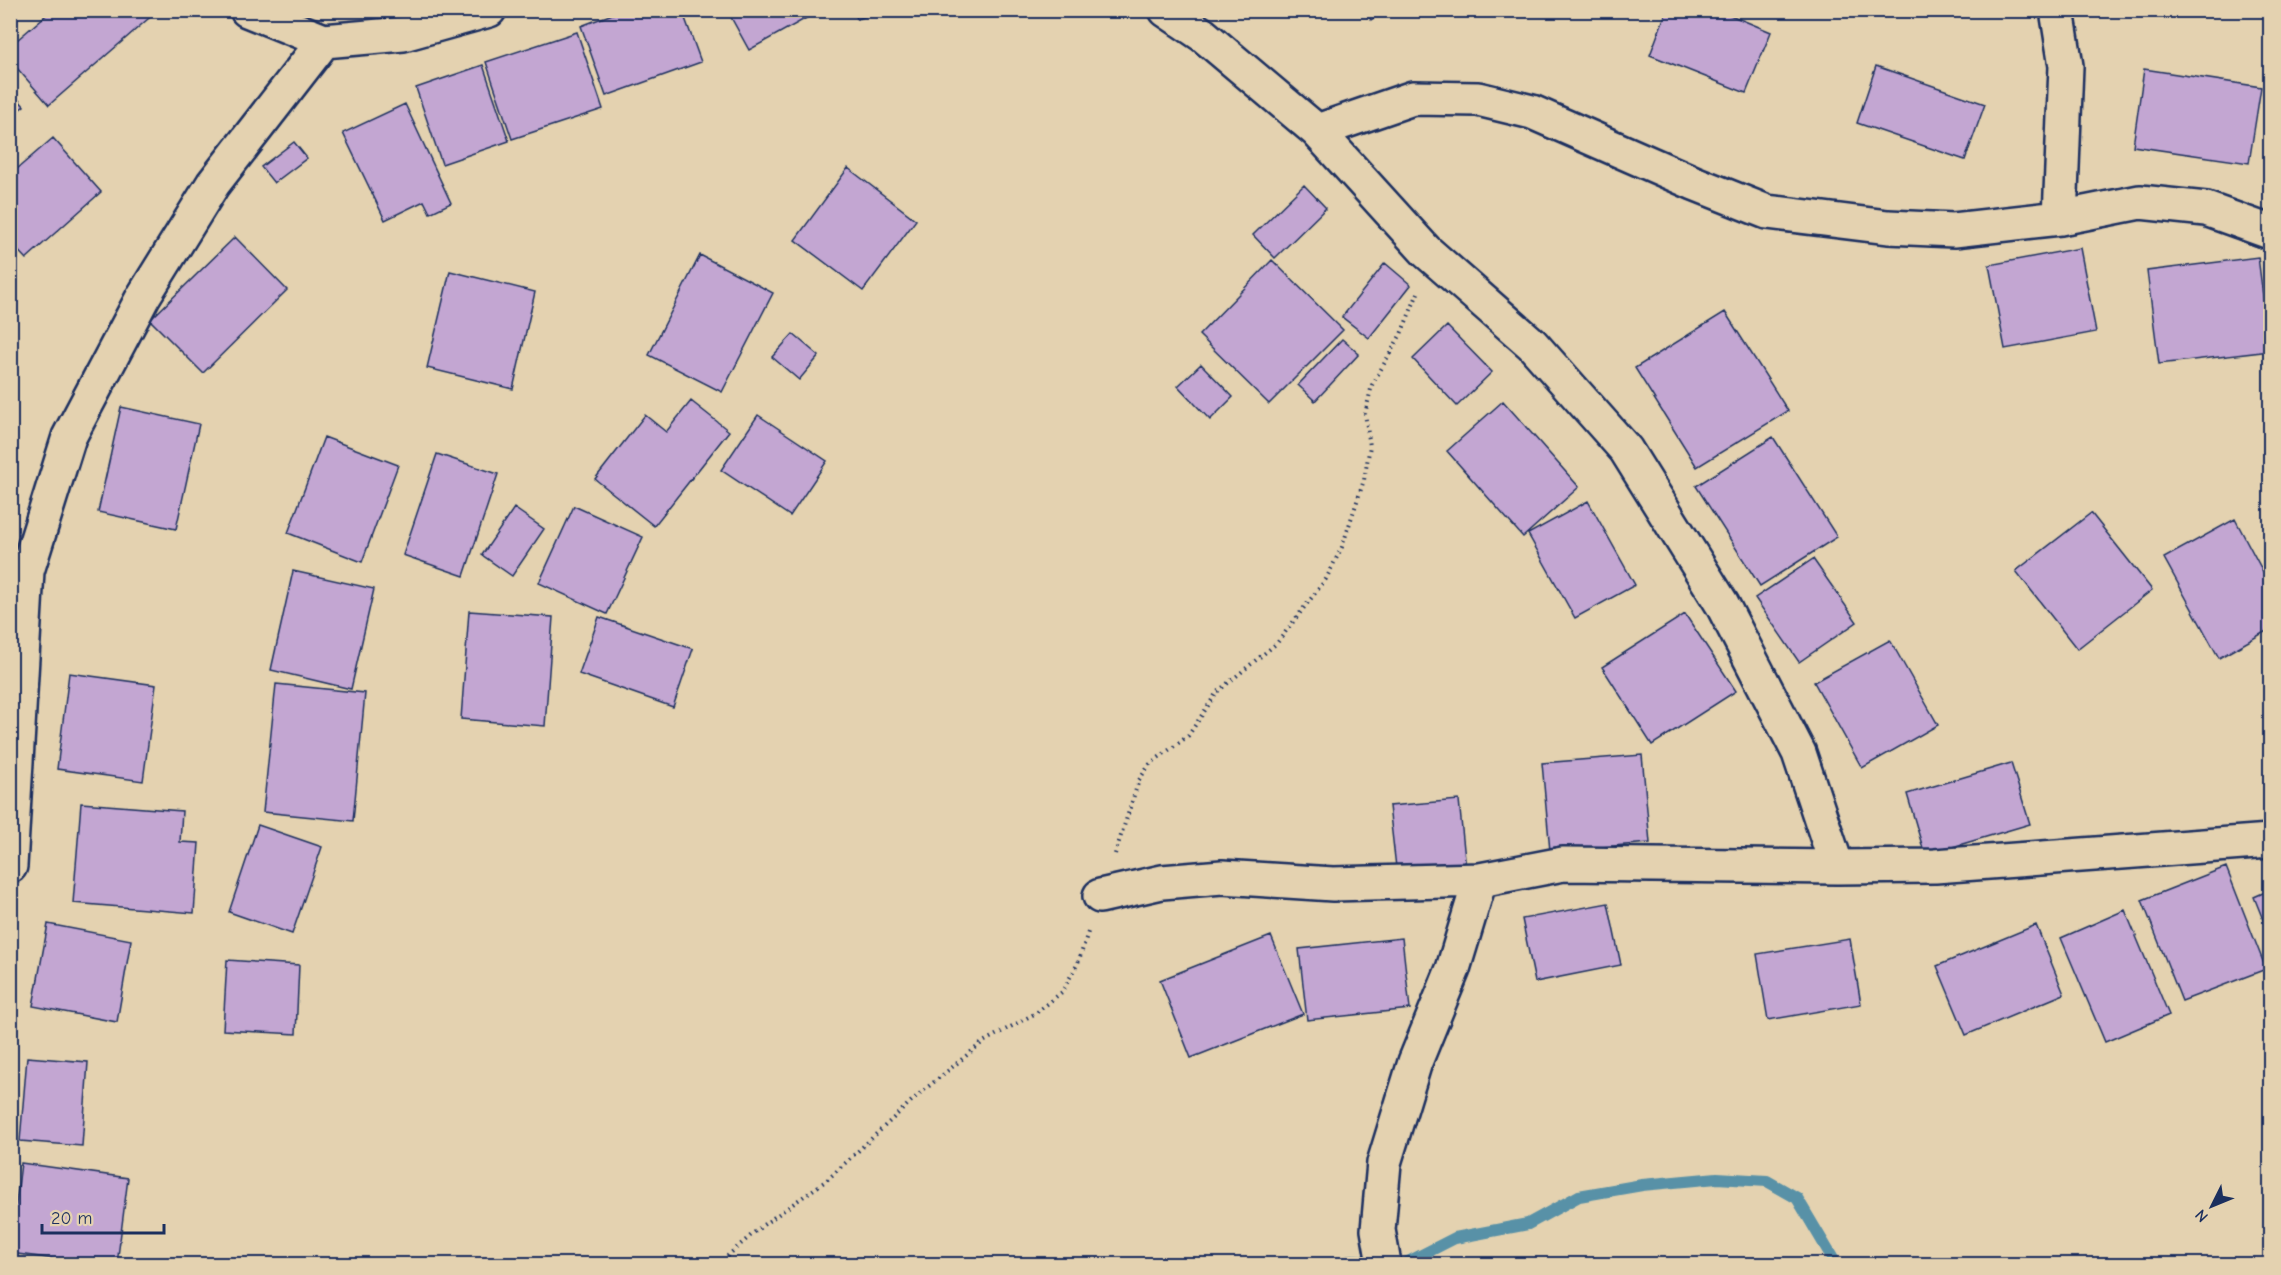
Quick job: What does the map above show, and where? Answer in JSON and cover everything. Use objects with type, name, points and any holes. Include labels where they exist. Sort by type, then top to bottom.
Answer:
[{"type":"street","points":[[247,10],[254,16],[324,42],[403,34],[489,10]]},
{"type":"street","points":[[1166,10],[1203,35],[1317,131],[1426,251],[1532,344],[1626,450],[1722,604],[1799,753],[1837,867]]},
{"type":"street","points":[[2056,10],[2066,66],[2060,218]]},
{"type":"street","points":[[10,866],[19,573],[69,437],[142,297],[213,184],[324,42]]},
{"type":"street","points":[[1317,131],[1413,98],[1478,99],[1532,112],[1694,183],[1767,212],[1888,227],[1954,230],[2060,218],[2140,202],[2206,209],[2271,232]]},
{"type":"street","points":[[1100,896],[1162,882],[1222,877],[1333,884],[1480,879],[1563,864],[1935,866],[2271,841]]},
{"type":"street","points":[[1384,1264],[1378,1230],[1384,1163],[1415,1062],[1453,969],[1480,879]]},
{"type":"path","points":[[718,1264],[763,1225],[827,1180],[918,1095],[983,1042],[1036,1013],[1062,992],[1078,963],[1139,780],[1150,764],[1188,736],[1217,692],[1277,643],[1326,579],[1342,547],[1364,480],[1370,446],[1365,414],[1372,385],[1401,334],[1426,274],[1426,251]]},
{"type":"building","points":[[52,10],[154,10],[156,12],[49,105],[10,60],[10,46]]},
{"type":"building","points":[[623,10],[682,10],[701,62],[606,96],[581,26]]},
{"type":"building","points":[[727,10],[821,10],[749,50]]},
{"type":"building","points":[[854,10],[888,10],[857,19]]},
{"type":"building","points":[[1365,10],[1385,10],[1371,20]]},
{"type":"building","points":[[1667,10],[1718,10],[1771,32],[1746,93],[1650,55]]},
{"type":"building","points":[[577,32],[603,109],[512,139],[486,62]]},
{"type":"building","points":[[483,65],[509,141],[442,164],[416,88]]},
{"type":"building","points":[[1876,66],[1985,104],[1965,160],[1857,123]]},
{"type":"building","points":[[2144,69],[2261,87],[2249,163],[2133,146]]},
{"type":"building","points":[[10,90],[24,106],[10,117]]},
{"type":"building","points":[[405,104],[451,203],[430,213],[424,201],[385,220],[343,133]]},
{"type":"building","points":[[53,138],[101,192],[26,259],[10,242],[10,175]]},
{"type":"building","points":[[294,142],[307,158],[274,183],[261,167]]},
{"type":"building","points":[[848,168],[916,220],[863,291],[795,240]]},
{"type":"building","points":[[1304,185],[1326,208],[1275,258],[1253,235]]},
{"type":"building","points":[[235,237],[287,290],[203,373],[150,320]]},
{"type":"building","points":[[2080,248],[2096,332],[2005,349],[1989,265]]},
{"type":"building","points":[[700,255],[773,293],[722,392],[649,355]]},
{"type":"building","points":[[2258,257],[2270,351],[2159,364],[2147,271]]},
{"type":"building","points":[[1272,260],[1343,330],[1269,404],[1199,335]]},
{"type":"building","points":[[1385,263],[1411,285],[1369,338],[1342,317]]},
{"type":"building","points":[[450,271],[535,292],[513,389],[427,368]]},
{"type":"building","points":[[1725,312],[1788,411],[1697,467],[1635,368]]},
{"type":"building","points":[[1447,326],[1492,372],[1457,406],[1413,359]]},
{"type":"building","points":[[793,334],[819,356],[799,380],[772,357]]},
{"type":"building","points":[[1342,339],[1359,354],[1315,401],[1298,385]]},
{"type":"building","points":[[1201,364],[1233,397],[1210,420],[1178,386]]},
{"type":"building","points":[[691,401],[729,431],[654,526],[595,479],[645,415],[666,432]]},
{"type":"building","points":[[1503,401],[1579,487],[1523,537],[1447,451]]},
{"type":"building","points":[[121,407],[199,424],[176,529],[98,512]]},
{"type":"building","points":[[758,415],[827,461],[790,516],[721,470]]},
{"type":"building","points":[[324,437],[398,465],[362,562],[288,533]]},
{"type":"building","points":[[1773,437],[1837,537],[1760,586],[1696,486]]},
{"type":"building","points":[[437,454],[498,474],[464,576],[403,555]]},
{"type":"building","points":[[1588,501],[1635,585],[1575,618],[1528,534]]},
{"type":"building","points":[[574,506],[643,537],[607,614],[539,583]]},
{"type":"building","points":[[514,508],[544,529],[512,576],[482,555]]},
{"type":"building","points":[[2091,513],[2152,590],[2077,649],[2016,571]]},
{"type":"building","points":[[2235,519],[2270,585],[2270,629],[2219,658],[2164,558]]},
{"type":"building","points":[[1813,559],[1857,622],[1799,662],[1755,598]]},
{"type":"building","points":[[293,571],[374,589],[351,689],[271,670]]},
{"type":"building","points":[[469,611],[553,617],[545,726],[461,719]]},
{"type":"building","points":[[1685,614],[1736,691],[1652,745],[1602,667]]},
{"type":"building","points":[[599,617],[693,649],[673,707],[579,674]]},
{"type":"building","points":[[1890,640],[1938,725],[1862,768],[1814,682]]},
{"type":"building","points":[[69,673],[156,685],[143,781],[57,769]]},
{"type":"building","points":[[276,684],[365,693],[353,821],[263,812]]},
{"type":"building","points":[[1642,755],[1650,843],[1550,851],[1542,763]]},
{"type":"building","points":[[2011,763],[2030,824],[1925,855],[1907,794]]},
{"type":"building","points":[[1459,800],[1466,869],[1397,876],[1389,806]]},
{"type":"building","points":[[81,803],[182,811],[180,842],[199,843],[194,913],[73,903]]},
{"type":"building","points":[[258,825],[322,847],[292,934],[229,912]]},
{"type":"building","points":[[2226,867],[2266,969],[2182,1001],[2142,900]]},
{"type":"building","points":[[2270,890],[2270,937],[2254,897]]},
{"type":"building","points":[[1608,903],[1621,965],[1535,982],[1522,919]]},
{"type":"building","points":[[2125,910],[2169,1015],[2105,1042],[2061,938]]},
{"type":"building","points":[[48,924],[131,940],[117,1022],[33,1006]]},
{"type":"building","points":[[2036,925],[2064,994],[1966,1035],[1937,966]]},
{"type":"building","points":[[1271,936],[1303,1014],[1191,1058],[1160,980]]},
{"type":"building","points":[[1402,938],[1410,1009],[1307,1020],[1299,949]]},
{"type":"building","points":[[1850,939],[1861,1004],[1768,1020],[1757,954]]},
{"type":"building","points":[[227,960],[299,965],[296,1034],[223,1030]]},
{"type":"building","points":[[27,1057],[88,1062],[82,1146],[20,1141]]},
{"type":"building","points":[[21,1163],[128,1178],[117,1264],[93,1264],[10,1253]]},
{"type":"waterway","points":[[1345,1264],[1351,1260],[1404,1264],[1455,1238],[1528,1224],[1579,1196],[1642,1185],[1717,1178],[1767,1181],[1797,1198],[1836,1264]]}]
